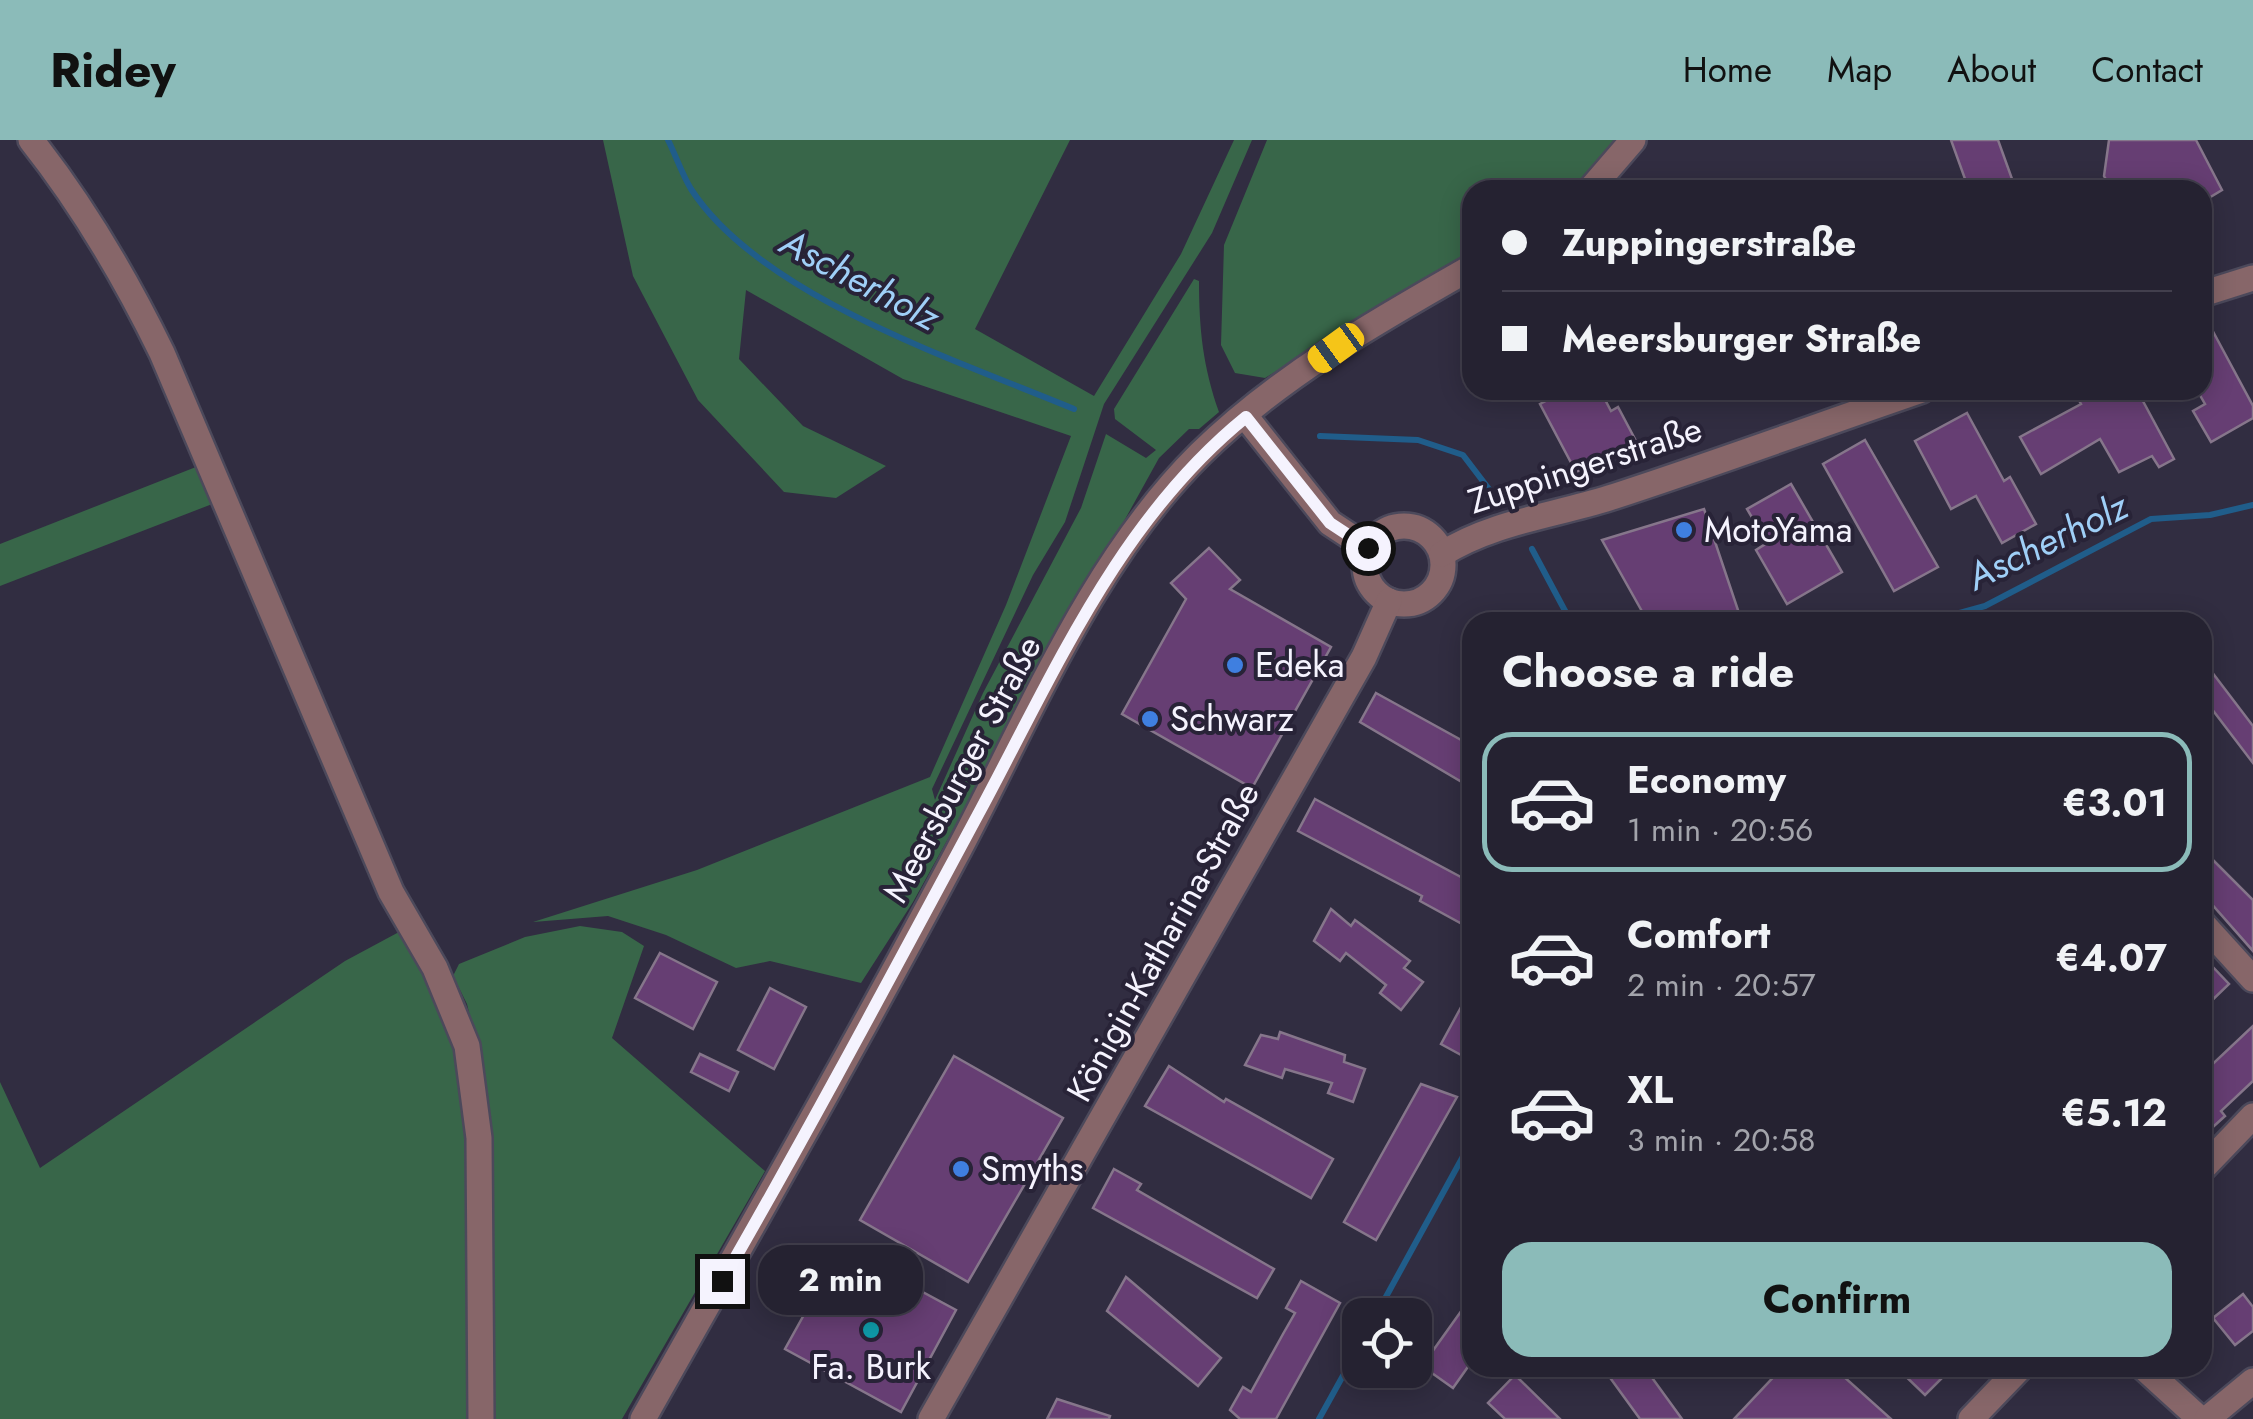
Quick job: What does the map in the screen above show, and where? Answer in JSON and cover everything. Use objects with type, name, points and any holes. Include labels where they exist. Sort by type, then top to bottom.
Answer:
[{"type":"street","points":[[31,140],[64,182],[124,274],[162,353],[391,892],[455,1010],[476,1087],[482,1419]]},
{"type":"street","points":[[1599,180],[1633,140]]},
{"type":"street","name":"Meersburger Straße","points":[[642,1419],[790,1163],[1074,630],[1162,496],[1202,453],[1336,348],[1462,273]]},
{"type":"street","points":[[2212,291],[2253,278]]},
{"type":"street","name":"Zuppingerstraße","points":[[1442,554],[1469,537],[1501,525],[1606,499],[1893,400]]},
{"type":"street","points":[[1246,417],[1330,523],[1368,548],[1365,572],[1369,584],[1389,601]]},
{"type":"street","name":"Zuppingerstraße","points":[[1368,548],[1385,530],[1409,526],[1431,536],[1442,554],[1443,570],[1432,592],[1411,604],[1389,601]]},
{"type":"street","name":"Königin-Katharina-Straße","points":[[931,1419],[1360,663],[1389,601]]},
{"type":"street","points":[[2212,934],[2253,979]]},
{"type":"street","points":[[2212,1159],[2253,1116]]},
{"type":"street","points":[[1971,1419],[2011,1377]]},
{"type":"street","points":[[2155,1377],[2204,1419],[2253,1381]]},
{"type":"green space","points":[[603,140],[1070,140],[975,329],[1094,396],[1181,254],[1234,140],[1252,140],[1212,233],[1104,404],[1065,522],[1033,575],[932,789],[935,800],[983,693],[1081,508],[1106,434],[1146,458],[1156,450],[1115,419],[1114,409],[1194,279],[1199,281],[1203,348],[1219,412],[1199,429],[1189,429],[1159,458],[913,902],[861,983],[770,961],[736,968],[666,935],[608,916],[533,922],[697,870],[930,777],[1006,605],[1071,436],[903,379],[746,290],[739,359],[803,426],[886,466],[836,498],[784,492],[698,400],[633,276]]},
{"type":"green space","points":[[1267,140],[1614,140],[1584,180],[1462,180],[1462,258],[1265,378],[1235,373],[1221,345],[1224,245]]},
{"type":"green space","points":[[201,465],[220,501],[0,586],[0,544]]},
{"type":"green space","points":[[402,925],[430,974],[466,1073],[474,1419],[0,1419],[0,1082],[40,1168],[345,961],[399,932]]},
{"type":"green space","points":[[580,926],[622,932],[644,946],[612,1038],[765,1171],[622,1419],[488,1419],[484,1075],[467,1004],[453,976],[459,964],[525,937]]},
{"type":"building","points":[[1951,140],[1998,140],[2012,180],[1965,180]]},
{"type":"building","points":[[2109,140],[2196,140],[2222,190],[2212,196],[2212,180],[2106,180]]},
{"type":"building","points":[[2212,330],[2253,406],[2253,418],[2211,442],[2193,411],[2205,404],[2203,400],[2212,400]]},
{"type":"building","points":[[1548,400],[1605,400],[1611,411],[1618,407],[1636,441],[1576,472],[1540,404]]},
{"type":"building","points":[[2079,400],[2142,400],[2174,459],[2159,467],[2152,456],[2119,472],[2100,439],[2041,474],[2020,437],[2081,404]]},
{"type":"building","points":[[1967,413],[2004,481],[2010,477],[2036,524],[2002,543],[1976,496],[1951,509],[1915,441]]},
{"type":"building","points":[[1865,440],[1938,567],[1894,591],[1823,464]]},
{"type":"building","points":[[1791,484],[1842,572],[1787,604],[1756,550],[1767,543],[1747,509]]},
{"type":"building","points":[[1704,509],[1739,612],[1642,612],[1602,540]]},
{"type":"building","name":"Edeka","points":[[1209,548],[1240,580],[1230,589],[1331,647],[1252,788],[1122,714],[1186,599],[1171,583]]},
{"type":"building","points":[[2212,672],[2253,726],[2253,763],[2212,709]]},
{"type":"building","points":[[1376,693],[1462,740],[1462,782],[1360,722]]},
{"type":"building","points":[[1315,799],[1462,878],[1462,924],[1420,901],[1422,896],[1298,831]]},
{"type":"building","points":[[2212,859],[2253,900],[2253,951],[2212,904]]},
{"type":"building","points":[[1331,909],[1351,926],[1355,920],[1410,961],[1404,968],[1423,982],[1401,1010],[1380,993],[1386,985],[1346,953],[1340,961],[1314,941]]},
{"type":"building","points":[[660,953],[717,982],[693,1029],[635,998]]},
{"type":"building","points":[[2212,966],[2229,984],[2212,1000]]},
{"type":"building","points":[[770,988],[806,1007],[774,1069],[738,1050]]},
{"type":"building","points":[[1462,1005],[1462,1056],[1441,1044]]},
{"type":"building","points":[[2253,1026],[2253,1081],[2221,1111],[2225,1116],[2212,1128],[2212,1065]]},
{"type":"building","points":[[1280,1032],[1345,1055],[1344,1062],[1365,1069],[1353,1102],[1328,1093],[1332,1083],[1285,1069],[1282,1078],[1245,1065],[1261,1035],[1278,1039]]},
{"type":"building","points":[[700,1054],[738,1072],[729,1091],[691,1072]]},
{"type":"building","name":"Smyths","points":[[954,1056],[1063,1118],[968,1282],[860,1220]]},
{"type":"building","points":[[1169,1066],[1224,1102],[1226,1099],[1333,1159],[1311,1198],[1145,1106]]},
{"type":"building","points":[[1421,1084],[1457,1097],[1376,1240],[1344,1222]]},
{"type":"building","points":[[1114,1169],[1141,1184],[1137,1190],[1274,1269],[1257,1298],[1093,1208]]},
{"type":"building","name":"Fa. Burk","points":[[841,1248],[956,1310],[901,1412],[785,1349]]},
{"type":"building","points":[[1126,1277],[1221,1358],[1198,1386],[1107,1311]]},
{"type":"building","points":[[1301,1281],[1340,1303],[1276,1419],[1240,1419],[1230,1410],[1243,1387],[1251,1392],[1295,1313],[1286,1308]]},
{"type":"building","points":[[2243,1294],[2253,1307],[2253,1331],[2235,1345],[2213,1318]]},
{"type":"building","points":[[1462,1310],[1462,1375],[1453,1388],[1432,1373],[1432,1352]]},
{"type":"building","points":[[1517,1377],[1560,1419],[1505,1419],[1488,1403]]},
{"type":"building","points":[[1610,1377],[1652,1377],[1682,1419],[1640,1419]]},
{"type":"building","points":[[1774,1377],[1844,1377],[1891,1419],[1734,1419]]},
{"type":"building","points":[[1906,1377],[1943,1377],[1925,1395]]},
{"type":"building","points":[[1057,1399],[1110,1416],[1109,1419],[1047,1419]]},
{"type":"waterway","name":"Ascherholz","points":[[668,140],[691,189],[723,227],[764,262],[866,322],[1074,409]]},
{"type":"waterway","name":"Ascherholz","points":[[1320,436],[1418,440],[1463,455],[1492,493]]},
{"type":"waterway","name":"Ascherholz","points":[[1963,612],[1985,606],[2151,519],[2210,515],[2253,505]]},
{"type":"waterway","name":"Ascherholz","points":[[1532,549],[1566,612]]},
{"type":"waterway","points":[[1385,1298],[1462,1158]]},
{"type":"waterway","points":[[1319,1419],[1342,1377]]},
{"type":"place","name":"MotoYama","points":[[1684,530]]},
{"type":"place","name":"Edeka","points":[[1235,665]]},
{"type":"place","name":"Schwarz","points":[[1150,719]]},
{"type":"place","name":"Smyths","points":[[961,1169]]},
{"type":"place","name":"Fa. Burk","points":[[871,1330]]},
{"type":"route","points":[[722,1281],[878,1002],[1074,630],[1162,496],[1202,453],[1246,417],[1285,472],[1330,523],[1368,548]]}]
